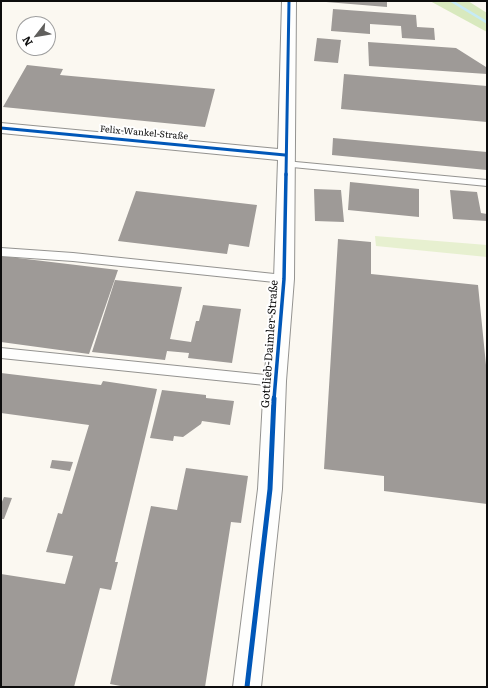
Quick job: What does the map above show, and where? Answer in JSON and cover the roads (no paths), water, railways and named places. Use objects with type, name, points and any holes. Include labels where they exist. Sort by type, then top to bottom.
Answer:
[{"type":"street","name":"Gottlieb-Daimler-Straße","points":[[247,687],[270,489],[284,279],[289,1]]},
{"type":"street","name":"Felix-Wankel-Straße","points":[[1,128],[285,159]]},
{"type":"lane","points":[[285,159],[487,183]]},
{"type":"lane","points":[[1,252],[73,257],[284,279]]},
{"type":"lane","points":[[1,352],[276,381]]},
{"type":"waterway","points":[[451,1],[487,23]]}]
